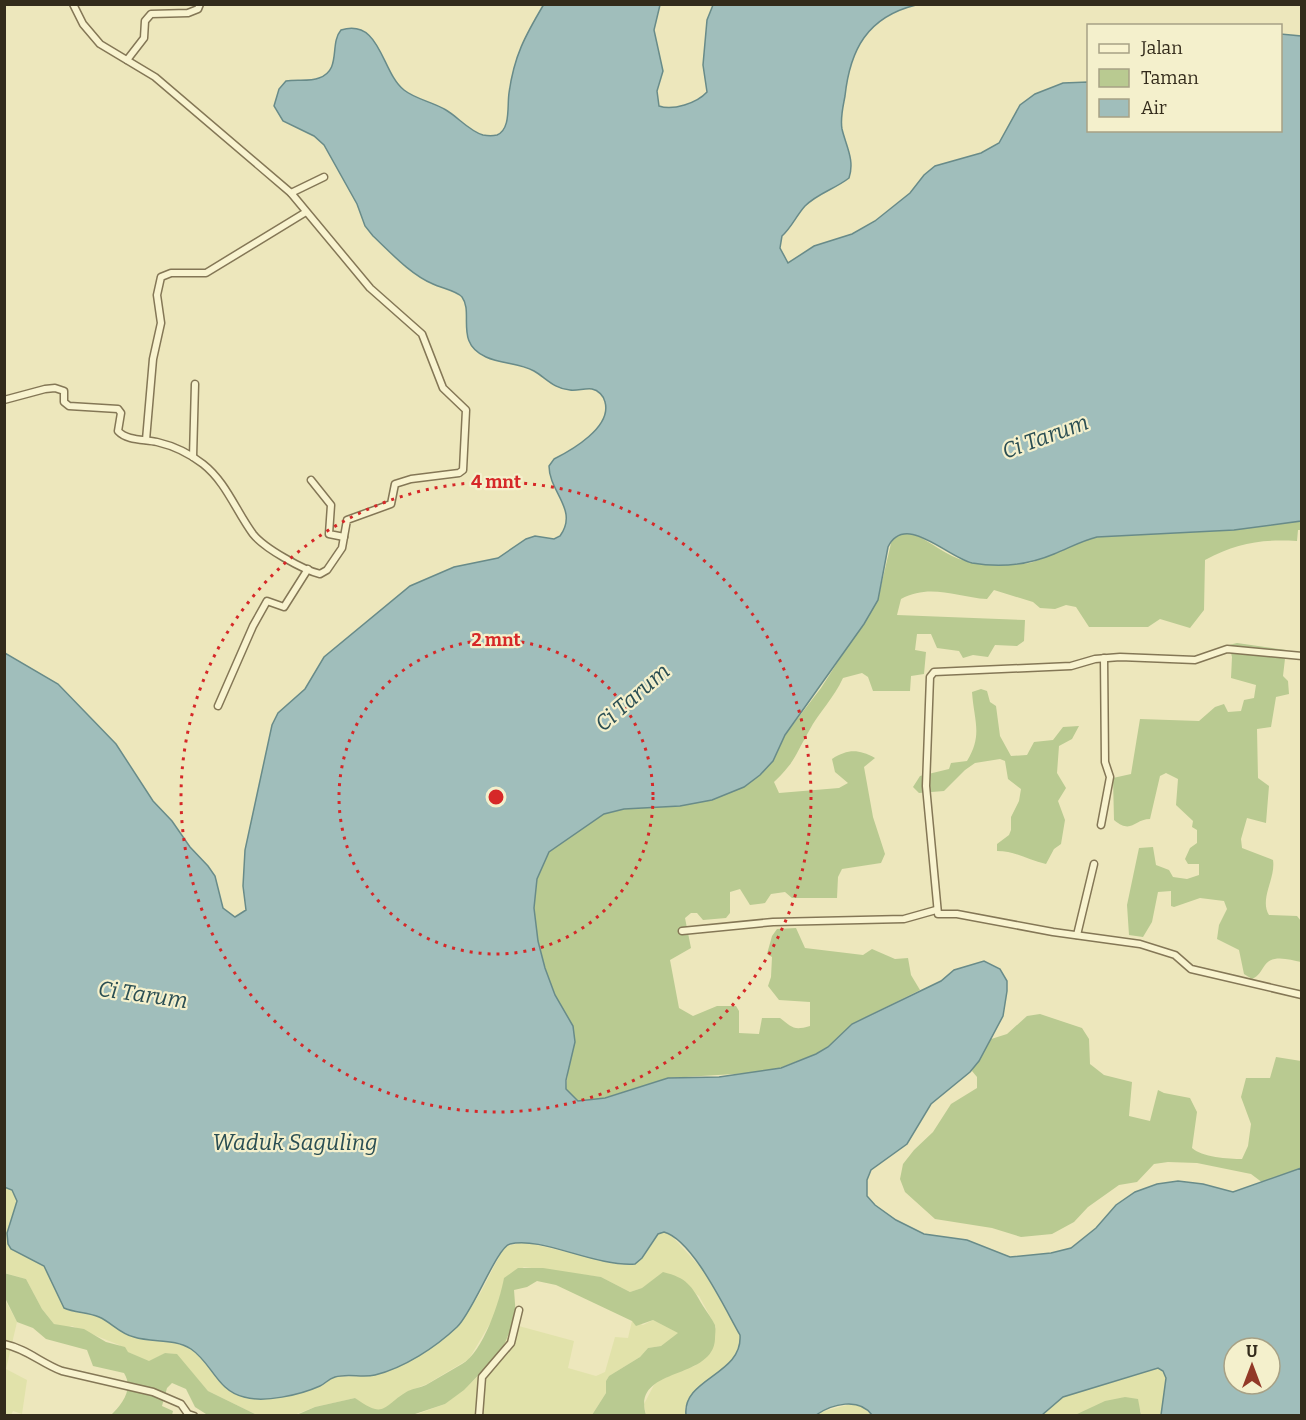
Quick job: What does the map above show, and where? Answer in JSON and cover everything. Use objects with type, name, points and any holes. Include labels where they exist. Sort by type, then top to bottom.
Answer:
[{"type":"street","points":[[4,400],[45,389],[61,389],[65,395],[64,402],[69,406],[120,411],[120,434],[174,447],[194,457],[205,465],[225,489],[258,540],[308,569],[324,573],[342,548],[347,520],[391,504],[395,484],[411,479],[462,472],[466,410],[450,396],[438,378],[422,334],[370,288],[291,193],[154,77],[100,44],[83,24],[74,4]]},
{"type":"street","points":[[127,60],[144,38],[145,21],[151,14],[188,13],[198,9],[200,4]]},
{"type":"street","points":[[291,193],[324,177]]},
{"type":"street","points":[[146,440],[153,359],[161,323],[157,295],[160,277],[171,273],[206,273],[306,212]]},
{"type":"street","points":[[194,457],[195,384]]},
{"type":"street","points":[[311,480],[331,505],[329,534],[344,537]]},
{"type":"street","points":[[218,706],[253,626],[267,601],[284,607],[308,569]]},
{"type":"street","points":[[1302,656],[1227,649],[1195,660],[1154,657],[1104,658],[1071,666],[944,671],[930,675],[926,786],[936,886],[936,910],[939,914],[957,914],[1140,944],[1175,955],[1191,969],[1302,995]]},
{"type":"street","points":[[1101,825],[1110,777],[1105,762],[1104,658]]},
{"type":"street","points":[[1077,935],[1094,864]]},
{"type":"street","points":[[682,931],[773,922],[904,919],[936,910]]},
{"type":"street","points":[[479,1416],[482,1377],[512,1343],[519,1310]]},
{"type":"street","points":[[4,1344],[30,1352],[48,1366],[62,1371],[153,1392],[181,1404],[188,1414],[194,1416]]},
{"type":"green space","points":[[1301,521],[1297,541],[1249,543],[1205,560],[1204,610],[1190,628],[1160,619],[1148,627],[1089,627],[1076,607],[1066,605],[1055,609],[1040,608],[1033,602],[994,590],[987,599],[933,591],[912,594],[901,599],[897,615],[1025,620],[1024,641],[1017,646],[995,645],[988,657],[973,655],[963,658],[959,651],[937,648],[931,634],[917,634],[915,650],[926,652],[924,674],[911,676],[910,691],[873,691],[868,677],[862,673],[843,678],[791,763],[774,782],[779,793],[839,788],[848,783],[835,772],[832,759],[853,751],[875,758],[864,767],[873,817],[885,854],[881,863],[842,869],[838,877],[837,898],[792,898],[785,892],[771,894],[765,903],[750,905],[740,889],[730,892],[730,913],[726,918],[703,920],[697,913],[691,913],[685,918],[691,948],[670,960],[679,1008],[693,1016],[717,1006],[736,1006],[739,1011],[739,1033],[759,1034],[762,1018],[780,1018],[796,1028],[810,1026],[810,1002],[779,1000],[768,986],[772,957],[767,954],[772,936],[777,929],[796,928],[805,948],[863,955],[872,949],[895,959],[908,958],[911,975],[920,990],[852,1024],[828,1047],[816,1054],[769,1072],[668,1078],[594,1101],[578,1101],[566,1089],[573,1026],[555,995],[545,968],[538,941],[534,908],[537,879],[549,852],[604,814],[624,809],[680,806],[773,761],[785,735],[821,688],[878,599],[892,539],[906,532],[920,537],[959,559],[1007,565],[1033,562],[1097,537],[1234,530]]},
{"type":"green space","points":[[1237,643],[1286,650],[1283,676],[1288,681],[1289,694],[1276,697],[1271,727],[1257,729],[1258,778],[1269,786],[1266,823],[1247,818],[1241,839],[1242,848],[1273,860],[1266,902],[1269,915],[1297,916],[1301,921],[1301,962],[1272,960],[1252,979],[1244,974],[1239,950],[1217,939],[1219,925],[1227,909],[1224,901],[1200,898],[1174,907],[1171,906],[1171,891],[1158,892],[1152,922],[1143,937],[1129,935],[1127,905],[1139,848],[1153,847],[1156,865],[1169,870],[1173,877],[1187,879],[1199,875],[1199,864],[1188,864],[1185,859],[1190,848],[1197,843],[1197,830],[1192,827],[1193,821],[1176,805],[1178,779],[1166,773],[1160,776],[1150,819],[1129,826],[1114,820],[1113,778],[1131,774],[1140,719],[1199,721],[1215,707],[1224,704],[1228,712],[1241,711],[1244,700],[1254,698],[1256,685],[1231,678],[1232,657],[1229,645]]},
{"type":"green space","points":[[981,689],[987,691],[990,702],[996,706],[1000,736],[1011,756],[1027,755],[1034,742],[1053,740],[1063,727],[1079,726],[1072,739],[1059,746],[1057,773],[1066,788],[1058,801],[1065,820],[1061,844],[1054,849],[1046,864],[1010,852],[997,851],[997,844],[1009,835],[1011,830],[1011,817],[1019,801],[1021,789],[1008,779],[1005,761],[1000,759],[975,763],[944,791],[919,793],[913,787],[920,776],[949,769],[951,763],[967,761],[976,735],[972,692]]},
{"type":"green space","points":[[1040,1014],[1082,1028],[1089,1039],[1090,1064],[1104,1075],[1132,1082],[1129,1116],[1150,1121],[1158,1090],[1190,1098],[1197,1112],[1192,1148],[1202,1154],[1216,1157],[1242,1159],[1248,1146],[1251,1124],[1241,1097],[1246,1078],[1270,1078],[1276,1057],[1301,1061],[1301,1168],[1263,1183],[1251,1174],[1197,1163],[1154,1164],[1137,1182],[1119,1185],[1088,1207],[1074,1222],[1052,1234],[1021,1237],[992,1228],[935,1219],[905,1192],[900,1179],[903,1164],[933,1132],[951,1104],[977,1088],[977,1077],[972,1071],[988,1040],[1007,1034],[1027,1016]]},
{"type":"green space","points":[[4,1187],[12,1190],[17,1201],[7,1232],[12,1249],[44,1266],[70,1311],[101,1317],[132,1337],[174,1342],[191,1349],[209,1366],[216,1378],[243,1397],[258,1399],[303,1392],[322,1386],[333,1377],[373,1376],[400,1365],[440,1341],[459,1325],[481,1292],[504,1247],[524,1242],[622,1265],[634,1264],[642,1258],[658,1233],[668,1232],[703,1270],[740,1335],[741,1346],[727,1366],[700,1387],[685,1407],[686,1415],[646,1415],[644,1404],[655,1383],[683,1369],[695,1366],[716,1327],[699,1296],[663,1273],[642,1288],[630,1292],[601,1277],[524,1267],[505,1278],[495,1315],[469,1359],[427,1384],[409,1391],[385,1411],[380,1412],[367,1408],[355,1398],[315,1407],[294,1415],[257,1415],[208,1391],[176,1354],[165,1353],[149,1362],[119,1345],[72,1326],[66,1328],[54,1324],[42,1309],[26,1279],[5,1273]]},
{"type":"green space","points":[[518,1268],[543,1268],[601,1277],[630,1292],[642,1288],[663,1272],[678,1277],[691,1288],[715,1325],[715,1339],[711,1352],[701,1362],[661,1380],[650,1388],[645,1399],[646,1415],[592,1415],[606,1393],[606,1381],[609,1376],[640,1357],[648,1348],[661,1346],[678,1333],[653,1320],[636,1326],[632,1321],[556,1285],[537,1281],[527,1287],[514,1290],[516,1317],[501,1352],[464,1390],[445,1404],[412,1415],[294,1416],[315,1407],[355,1398],[373,1408],[383,1408],[408,1391],[426,1385],[462,1364],[470,1358],[483,1338],[499,1299],[504,1278]]},
{"type":"green space","points":[[4,1273],[26,1279],[42,1309],[54,1324],[84,1329],[106,1342],[125,1347],[128,1352],[149,1361],[165,1353],[177,1354],[208,1391],[257,1415],[206,1414],[195,1407],[186,1389],[172,1383],[167,1388],[162,1406],[173,1411],[172,1415],[111,1415],[123,1401],[127,1390],[127,1379],[124,1373],[93,1366],[87,1350],[46,1339],[33,1328],[17,1322],[5,1298]]},
{"type":"green space","points":[[4,1298],[17,1322],[6,1369],[27,1380],[22,1414],[13,1411],[11,1415],[5,1415]]},
{"type":"green space","points":[[653,1320],[679,1333],[661,1346],[648,1348],[640,1357],[609,1376],[606,1381],[606,1393],[592,1415],[412,1416],[445,1404],[473,1381],[493,1362],[515,1325],[574,1341],[568,1368],[596,1376],[605,1372],[615,1337],[628,1338],[632,1321],[643,1325]]},
{"type":"green space","points":[[1158,1368],[1163,1371],[1166,1378],[1161,1415],[1141,1415],[1141,1411],[1125,1397],[1075,1415],[1042,1416],[1063,1397]]},
{"type":"green space","points":[[1125,1397],[1138,1399],[1141,1415],[1075,1415],[1105,1401]]},
{"type":"green space","points":[[855,1403],[867,1408],[872,1415],[816,1416],[821,1412]]},
{"type":"water","name":"Waduk Saguling","points":[[544,4],[660,5],[654,30],[663,71],[657,91],[659,106],[678,107],[691,103],[707,92],[703,65],[707,20],[713,5],[916,5],[899,10],[873,27],[857,50],[847,79],[842,117],[842,129],[851,165],[849,178],[810,202],[782,236],[780,248],[788,263],[814,246],[852,234],[875,221],[910,193],[924,175],[935,166],[981,153],[999,143],[1020,105],[1035,94],[1063,83],[1087,82],[1087,132],[1282,132],[1282,34],[1301,36],[1301,521],[1234,530],[1097,537],[1044,558],[1004,565],[972,563],[915,535],[905,534],[895,537],[888,547],[878,600],[864,624],[785,735],[773,761],[760,775],[744,787],[712,800],[680,806],[624,809],[604,814],[549,852],[537,879],[534,908],[538,941],[545,968],[555,995],[573,1026],[575,1042],[566,1089],[578,1101],[605,1098],[668,1078],[719,1077],[781,1068],[816,1054],[828,1047],[852,1024],[941,981],[954,970],[984,961],[1000,969],[1007,981],[1003,1016],[979,1061],[970,1072],[931,1104],[907,1144],[871,1170],[867,1180],[867,1196],[875,1205],[896,1220],[924,1234],[967,1240],[1010,1257],[1051,1253],[1071,1248],[1096,1228],[1116,1205],[1135,1192],[1157,1184],[1178,1181],[1203,1184],[1233,1192],[1301,1168],[1301,1415],[1161,1415],[1166,1378],[1163,1371],[1158,1368],[1063,1397],[1042,1415],[872,1415],[860,1406],[845,1404],[837,1405],[816,1415],[686,1415],[687,1403],[693,1393],[732,1359],[738,1348],[740,1335],[697,1261],[675,1238],[664,1232],[658,1234],[642,1258],[635,1264],[603,1261],[537,1244],[510,1244],[498,1256],[457,1327],[419,1356],[375,1375],[340,1376],[292,1395],[272,1399],[252,1399],[227,1389],[191,1349],[171,1342],[141,1339],[120,1331],[99,1317],[64,1308],[44,1266],[11,1249],[8,1244],[7,1233],[17,1201],[12,1190],[4,1187],[5,653],[58,684],[116,744],[153,801],[172,821],[190,847],[215,876],[223,908],[235,917],[246,910],[243,886],[245,850],[272,725],[278,713],[305,689],[324,657],[410,586],[454,567],[498,558],[526,539],[535,536],[554,539],[560,536],[565,527],[565,509],[553,484],[549,466],[554,459],[580,444],[597,429],[606,411],[602,396],[592,389],[559,388],[528,368],[492,359],[476,351],[470,344],[462,297],[417,275],[373,236],[365,226],[357,204],[324,145],[314,136],[283,121],[274,106],[279,89],[286,81],[315,79],[326,74],[333,63],[336,42],[341,30],[354,28],[364,32],[372,39],[396,82],[404,90],[446,110],[478,133],[487,136],[497,135],[504,128],[508,117],[509,93],[517,57]]},
{"type":"water label","name":"Ci Tarum","points":[[1045,436]]},
{"type":"water label","name":"Ci Tarum","points":[[632,697]]},
{"type":"water label","name":"Ci Tarum","points":[[143,994]]}]
